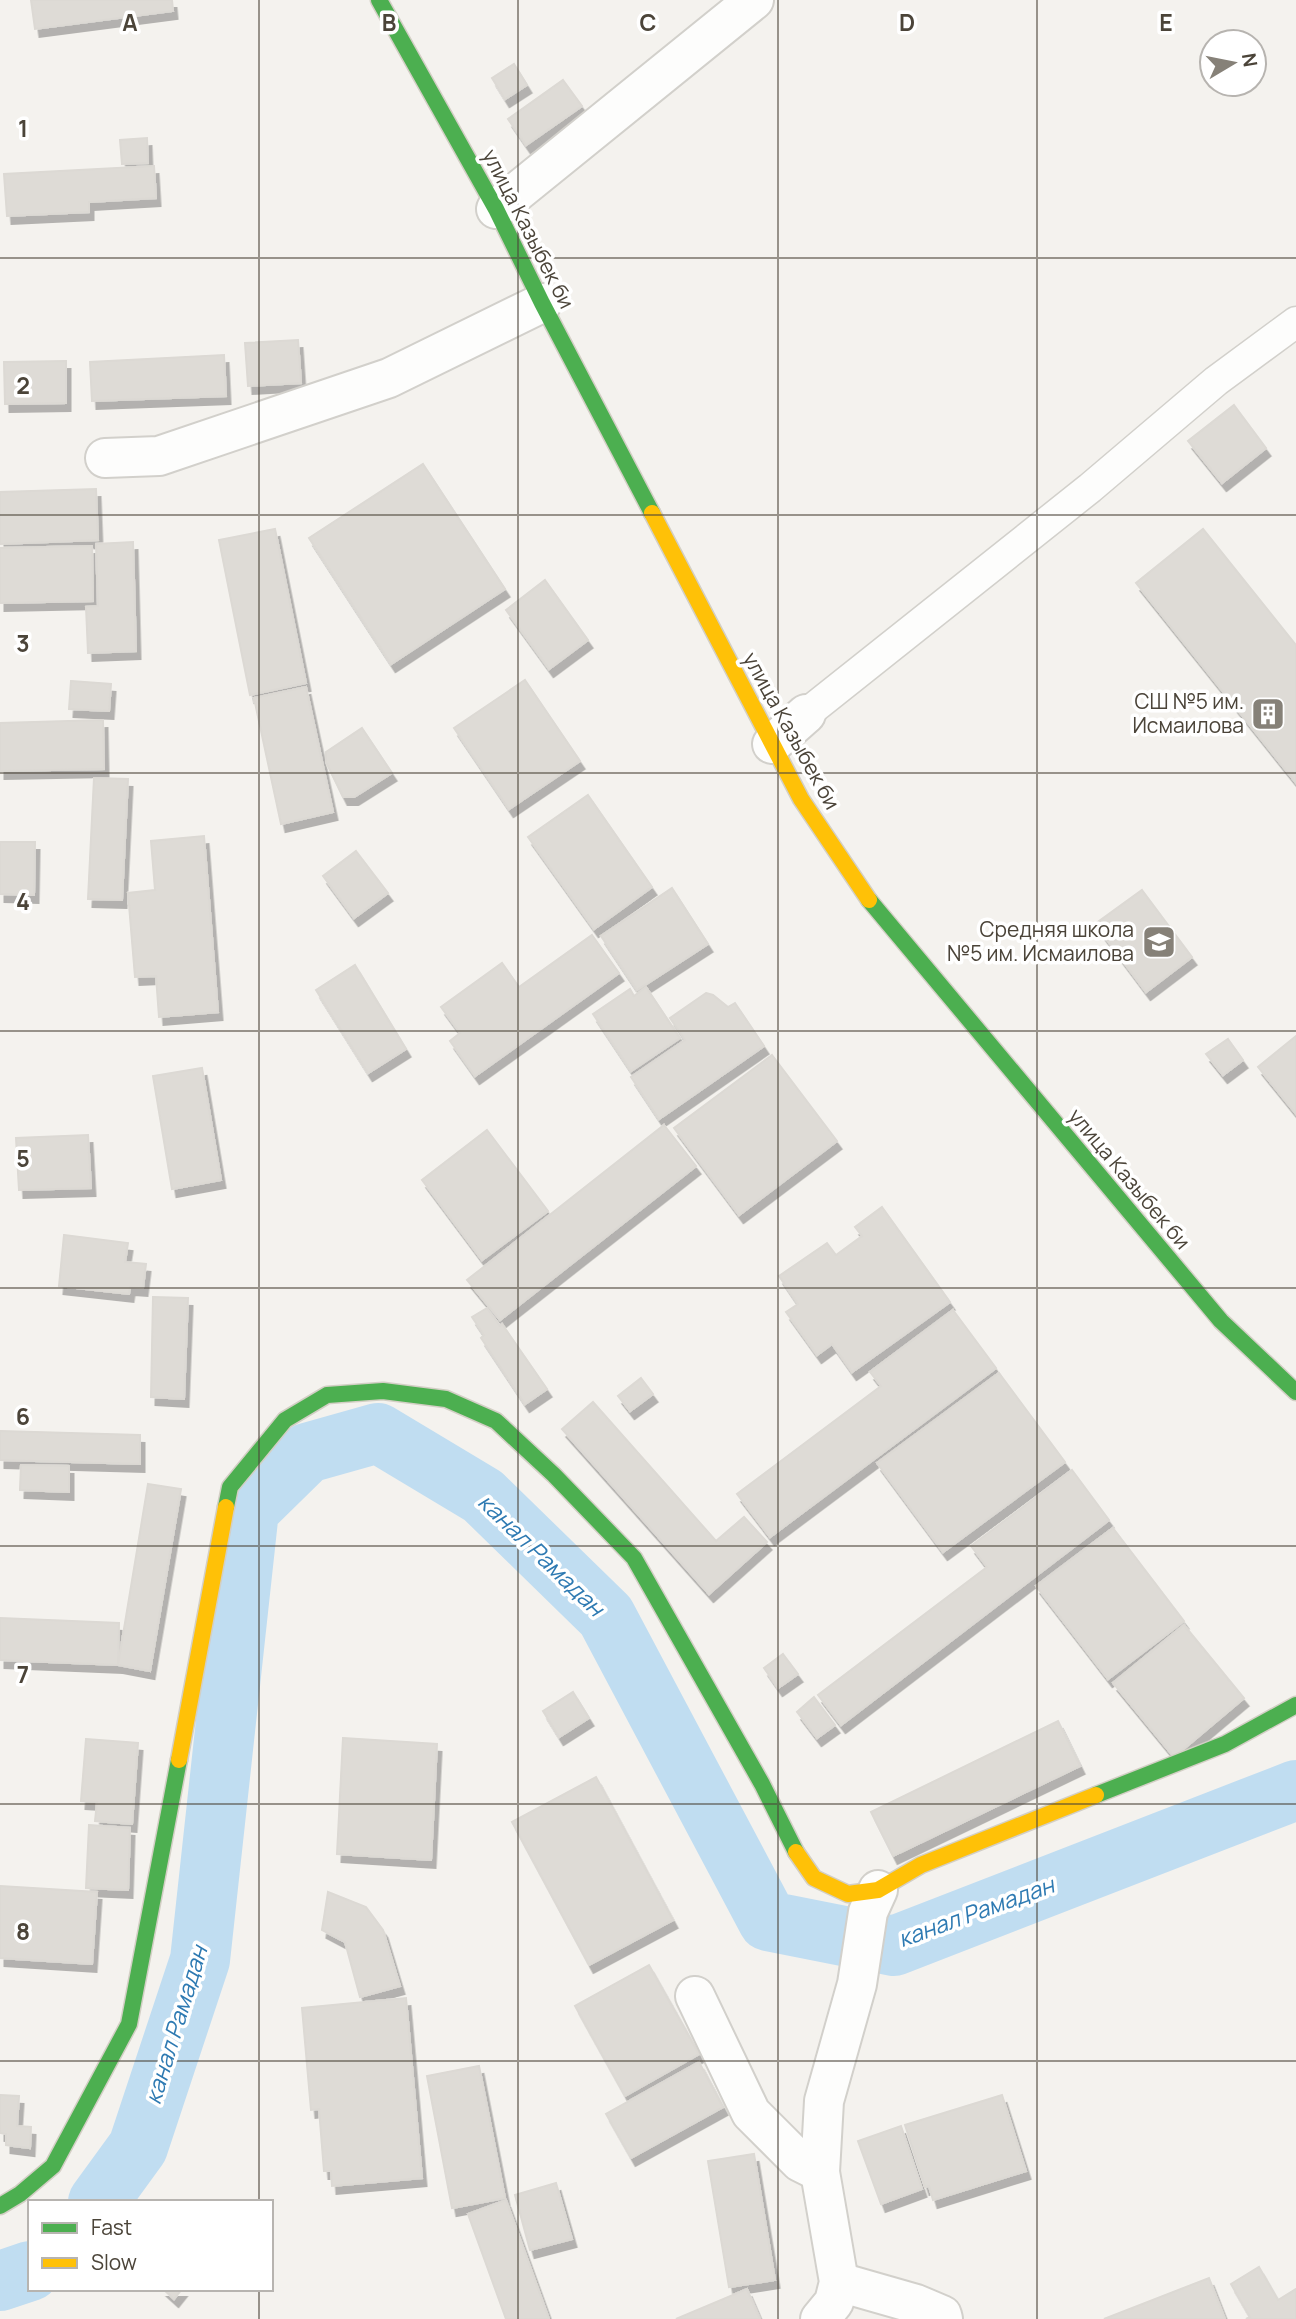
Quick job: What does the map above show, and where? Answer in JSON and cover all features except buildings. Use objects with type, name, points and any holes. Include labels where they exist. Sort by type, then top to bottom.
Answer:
[{"type":"street","name":"улица Казыбек би","points":[[379,0],[496,209],[542,303],[801,799],[874,908],[1221,1321],[1296,1392]]},
{"type":"street","points":[[496,209],[754,0]]},
{"type":"street","points":[[105,458],[159,456],[388,378],[542,303]]},
{"type":"street","points":[[772,744],[806,713]]},
{"type":"street","points":[[0,2206],[20,2194],[53,2166],[129,2024],[229,1487],[285,1420],[327,1395],[383,1391],[446,1399],[496,1422],[554,1475],[634,1558],[762,1784],[790,1844],[814,1878],[848,1894],[873,1901]]},
{"type":"street","points":[[820,2319],[834,2302],[839,2282],[820,2172],[824,2101],[857,1983],[873,1901],[921,1865],[1225,1744],[1296,1705]]},
{"type":"street","points":[[695,1996],[751,2113],[800,2162],[820,2172]]},
{"type":"street","points":[[839,2282],[916,2304],[942,2315],[943,2319]]},
{"type":"lane","points":[[806,713],[1080,496],[1216,381],[1296,322]]},
{"type":"waterway","name":"канал Рамадан","points":[[99,2200],[138,2147],[200,1960],[249,1510],[307,1453],[378,1433],[483,1496],[606,1616],[768,1921],[894,1946],[1296,1790]]},
{"type":"waterway","name":"канал Рамадан","points":[[0,2281],[28,2272]]},
{"type":"traffic: fast","points":[[379,0],[496,209],[652,513]]},
{"type":"traffic: fast","points":[[869,900],[1221,1321],[1296,1392]]},
{"type":"traffic: fast","points":[[226,1507],[230,1487],[285,1420],[327,1395],[383,1391],[446,1399],[496,1421],[554,1475],[634,1558],[762,1784],[796,1852]]},
{"type":"traffic: fast","points":[[1096,1795],[1225,1744],[1296,1705]]},
{"type":"traffic: fast","points":[[0,2206],[20,2194],[53,2166],[129,2024],[179,1760]]},
{"type":"traffic: slow","points":[[652,513],[801,799],[869,900]]},
{"type":"traffic: slow","points":[[179,1760],[226,1507]]},
{"type":"traffic: slow","points":[[796,1852],[814,1878],[848,1894],[878,1890],[921,1865],[1096,1795]]},
{"type":"place","name":"СШ №5 им. Исмаилова","points":[[1268,714]]},
{"type":"place","name":"Средняя школа №5 им. Исмаилова","points":[[1159,942]]}]
